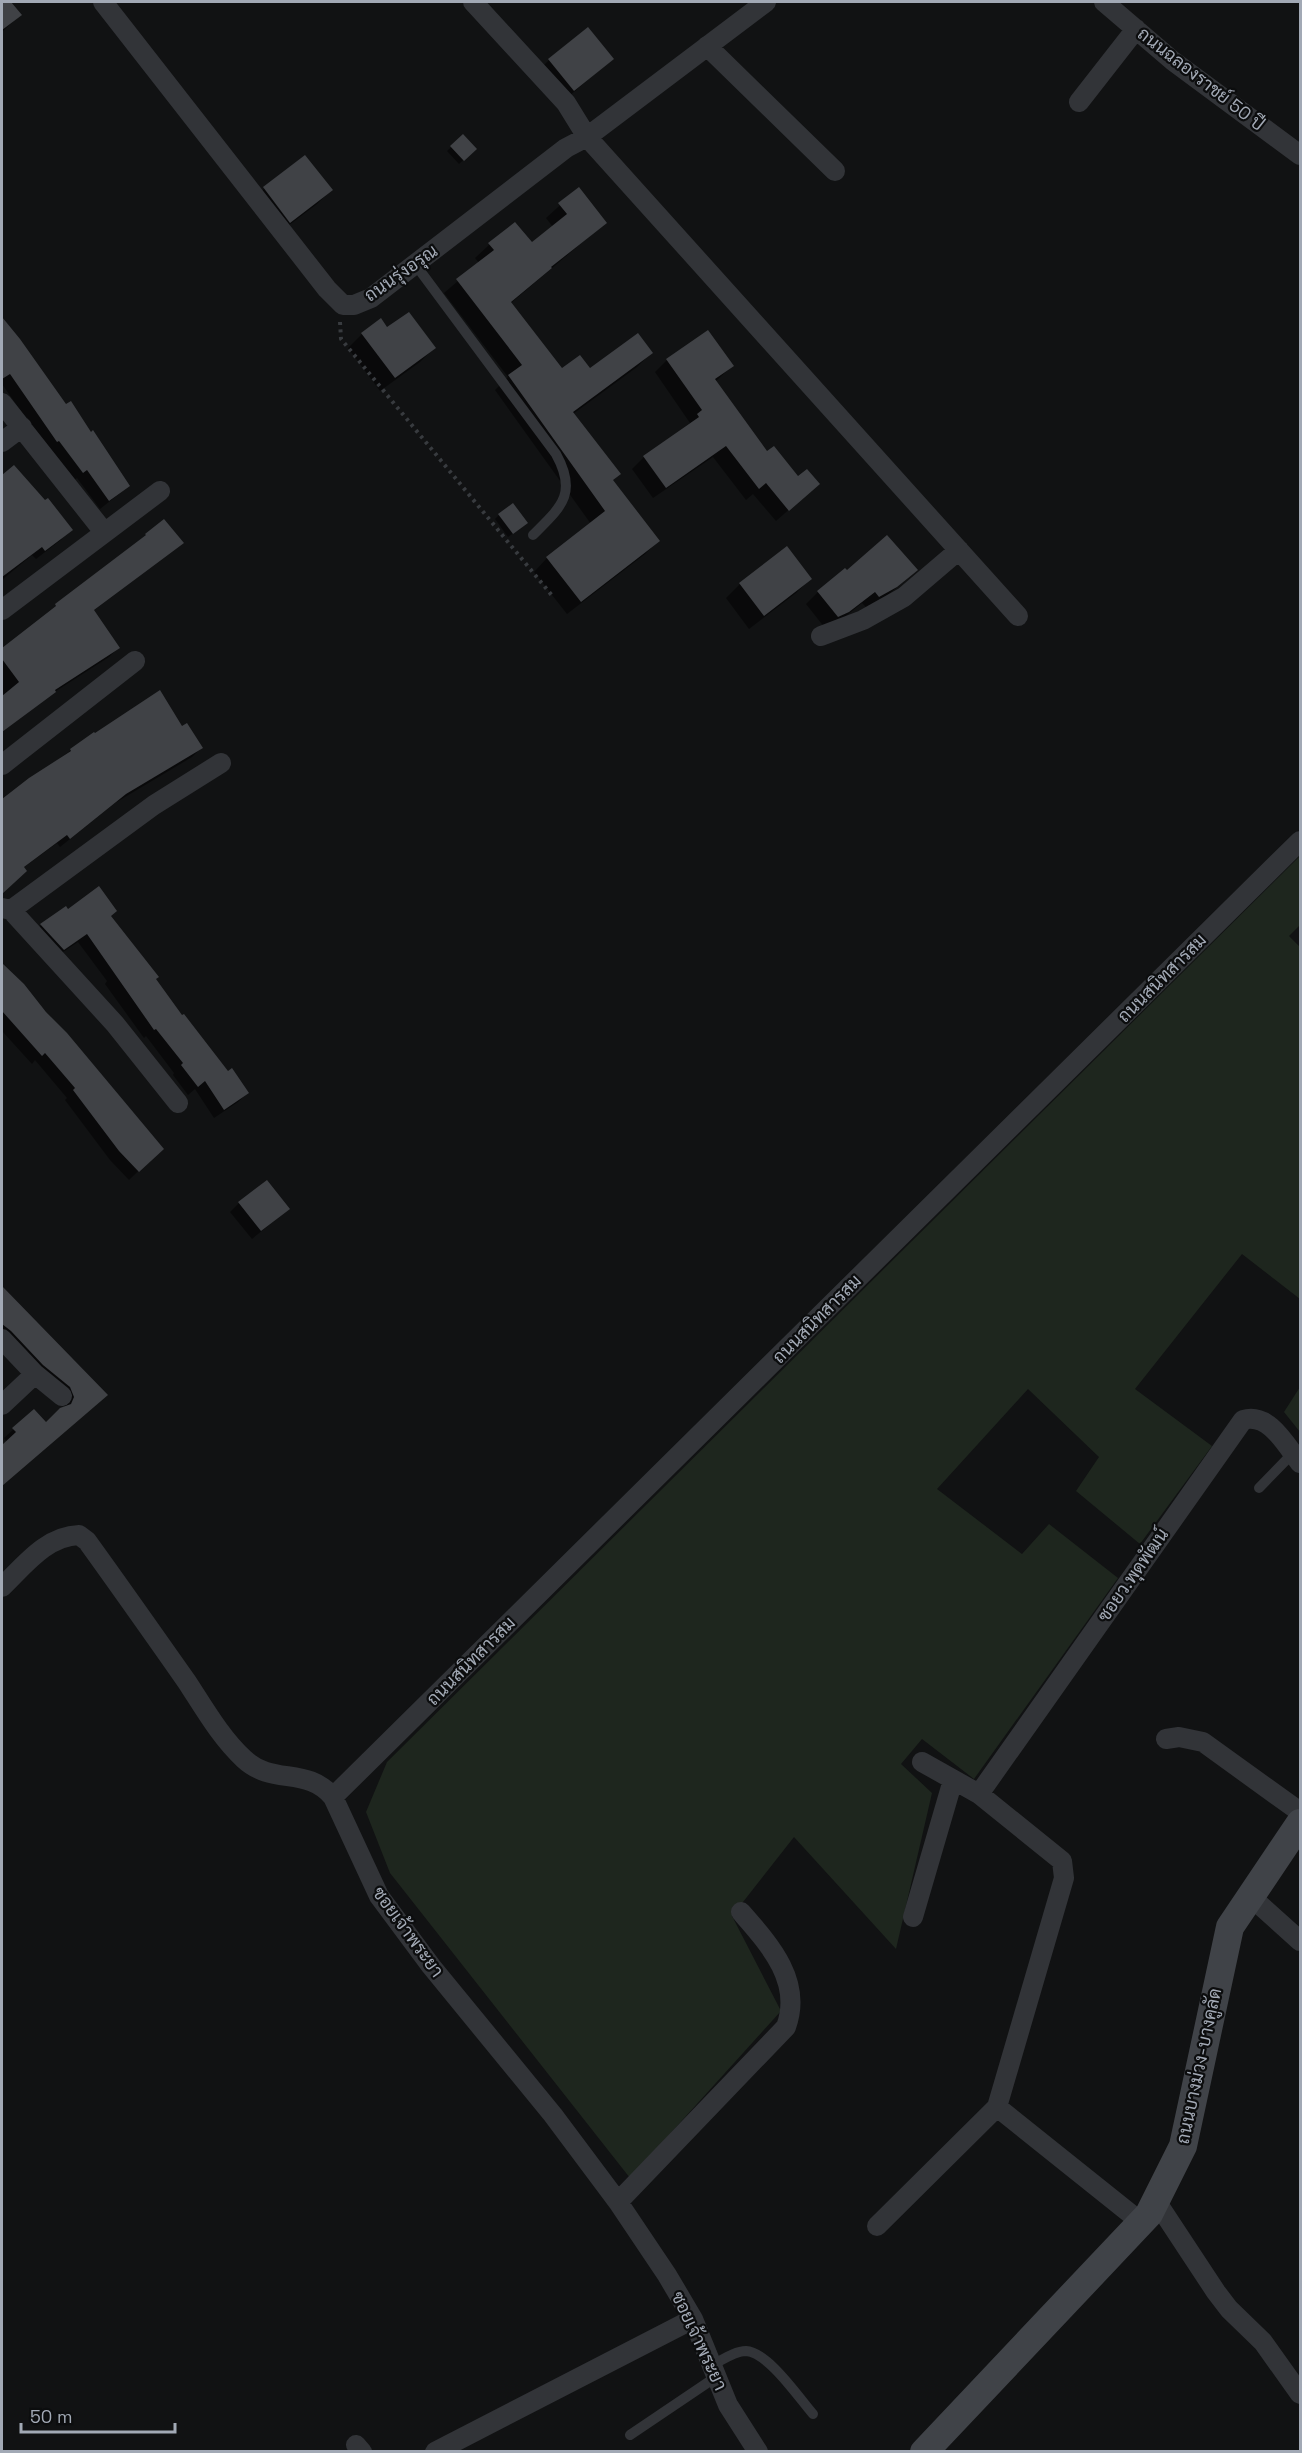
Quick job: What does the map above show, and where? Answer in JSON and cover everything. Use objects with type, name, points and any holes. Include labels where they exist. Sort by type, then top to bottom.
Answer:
[{"type":"street","name":"ถนนรุ่งอรุณ","points":[[102,2],[327,289],[343,305],[354,305],[371,298],[566,148],[587,137],[766,2]]},
{"type":"street","points":[[473,2],[566,103],[587,137],[1018,616]]},
{"type":"street","name":"ถนนฉลองราชย์ 50 ปี","points":[[1104,2],[1173,61],[1300,155]]},
{"type":"street","points":[[1079,102],[1136,29]]},
{"type":"street","points":[[707,46],[835,171]]},
{"type":"street","points":[[2,403],[104,532]]},
{"type":"street","points":[[2,442],[22,427]]},
{"type":"street","points":[[2,610],[160,491]]},
{"type":"street","points":[[821,636],[863,620],[904,597],[959,550]]},
{"type":"street","points":[[2,765],[135,661]]},
{"type":"street","points":[[178,1103],[115,1024],[6,909],[154,805],[221,763]]},
{"type":"street","name":"ถนนสนิทสารสม","points":[[333,1797],[1300,841]]},
{"type":"street","points":[[2,1339],[35,1374],[62,1396]]},
{"type":"street","points":[[2,1405],[35,1374]]},
{"type":"street","name":"ซอยว.พุดพัฒน์","points":[[979,1794],[1243,1420],[1254,1417],[1264,1421],[1297,1458]]},
{"type":"street","name":"ซอยเจ้าพระยา","points":[[2,1587],[43,1549],[59,1538],[79,1536],[87,1541],[214,1722],[243,1758],[259,1771],[309,1779],[324,1787],[333,1797],[379,1896],[431,1966],[553,2115],[618,2202],[667,2275],[693,2319],[728,2405],[758,2451]]},
{"type":"street","points":[[1166,1739],[1179,1737],[1203,1742],[1300,1812]]},
{"type":"street","points":[[877,2226],[997,2107],[1064,1878],[1062,1861],[979,1794],[922,1762]]},
{"type":"street","points":[[913,1917],[954,1780]]},
{"type":"street","name":"ถนนบางม่วง-บางคูลัด","points":[[924,2451],[1149,2212],[1183,2146],[1230,1927],[1300,1823]]},
{"type":"street","points":[[1250,1896],[1300,1941]]},
{"type":"street","points":[[618,2202],[786,2027],[792,2013],[791,1994],[784,1969],[769,1944],[741,1912]]},
{"type":"street","points":[[997,2107],[1149,2212],[1229,2309],[1263,2342],[1300,2394]]},
{"type":"street","points":[[435,2451],[693,2319]]},
{"type":"lane","points":[[415,264],[556,454],[565,470],[566,487],[562,506],[533,536]]},
{"type":"lane","points":[[1259,1488],[1297,1458]]},
{"type":"lane","points":[[630,2435],[714,2371],[728,2357],[745,2351],[757,2354],[769,2363],[813,2414]]},
{"type":"path","points":[[354,305],[340,320],[341,339],[555,598]]},
{"type":"shaded area","points":[[1300,856],[1300,925],[1289,936],[1300,947],[1300,1299],[1242,1254],[1135,1389],[1212,1446],[1140,1544],[1076,1491],[1099,1457],[1028,1389],[937,1489],[1022,1554],[1049,1524],[1118,1578],[974,1779],[922,1739],[901,1764],[932,1793],[896,1949],[794,1837],[732,1916],[781,2011],[630,2178],[390,1873],[366,1812],[387,1762]]},
{"type":"shaded area","points":[[1300,1387],[1300,1432],[1284,1412]]},
{"type":"building","points":[[2,2],[11,2],[22,15],[2,30]]},
{"type":"building","points":[[588,27],[614,59],[574,91],[548,59]]},
{"type":"building","points":[[463,134],[477,149],[464,161],[450,146]]},
{"type":"building","points":[[305,155],[333,190],[290,223],[263,187]]},
{"type":"building","points":[[579,187],[607,223],[511,302],[562,368],[580,355],[590,368],[638,333],[653,353],[573,412],[621,474],[613,480],[660,541],[581,602],[546,557],[605,511],[508,375],[522,365],[456,279],[494,250],[488,243],[515,222],[532,242],[567,214],[558,203]]},
{"type":"building","points":[[409,312],[436,348],[395,378],[361,333],[381,318],[387,327]]},
{"type":"building","points":[[2,317],[66,404],[71,401],[91,432],[93,430],[130,486],[109,501],[87,470],[83,473],[59,441],[57,442],[10,374],[2,379]]},
{"type":"building","points":[[708,330],[734,366],[715,379],[767,451],[774,446],[798,476],[807,469],[820,484],[789,511],[766,483],[759,489],[726,446],[666,488],[643,456],[699,417],[697,414],[702,410],[666,359]]},
{"type":"building","points":[[14,465],[45,500],[48,498],[73,530],[45,551],[42,547],[2,577],[2,475]]},
{"type":"building","points":[[513,503],[528,523],[513,534],[498,514]]},
{"type":"building","points":[[164,519],[184,543],[94,610],[120,648],[55,690],[56,692],[2,732],[2,696],[19,682],[2,659],[2,648]]},
{"type":"building","points":[[887,535],[918,570],[897,587],[879,597],[875,592],[849,612],[838,617],[817,591],[845,568],[847,570]]},
{"type":"building","points":[[787,546],[812,579],[764,616],[739,583]]},
{"type":"building","points":[[160,690],[182,726],[187,723],[203,748],[126,794],[70,839],[67,835],[24,867],[27,871],[2,894],[2,799],[29,778],[71,751],[70,749],[94,732]]},
{"type":"building","points":[[99,886],[117,911],[111,916],[159,977],[156,979],[182,1015],[184,1014],[228,1071],[232,1068],[249,1093],[224,1110],[205,1081],[198,1087],[181,1065],[183,1063],[156,1029],[154,1030],[87,934],[64,950],[40,924],[66,906],[68,909]]},
{"type":"building","points":[[2,963],[24,984],[46,1012],[67,1033],[164,1149],[139,1172],[119,1151],[73,1090],[75,1088],[45,1053],[42,1056],[2,1011]]},
{"type":"building","points":[[267,1180],[290,1209],[261,1231],[238,1202]]},
{"type":"building","points":[[2,1286],[108,1395],[2,1486],[2,1445],[16,1432],[12,1428],[34,1409],[46,1422],[60,1408],[71,1404],[74,1397],[70,1387],[43,1365],[2,1324]]}]
